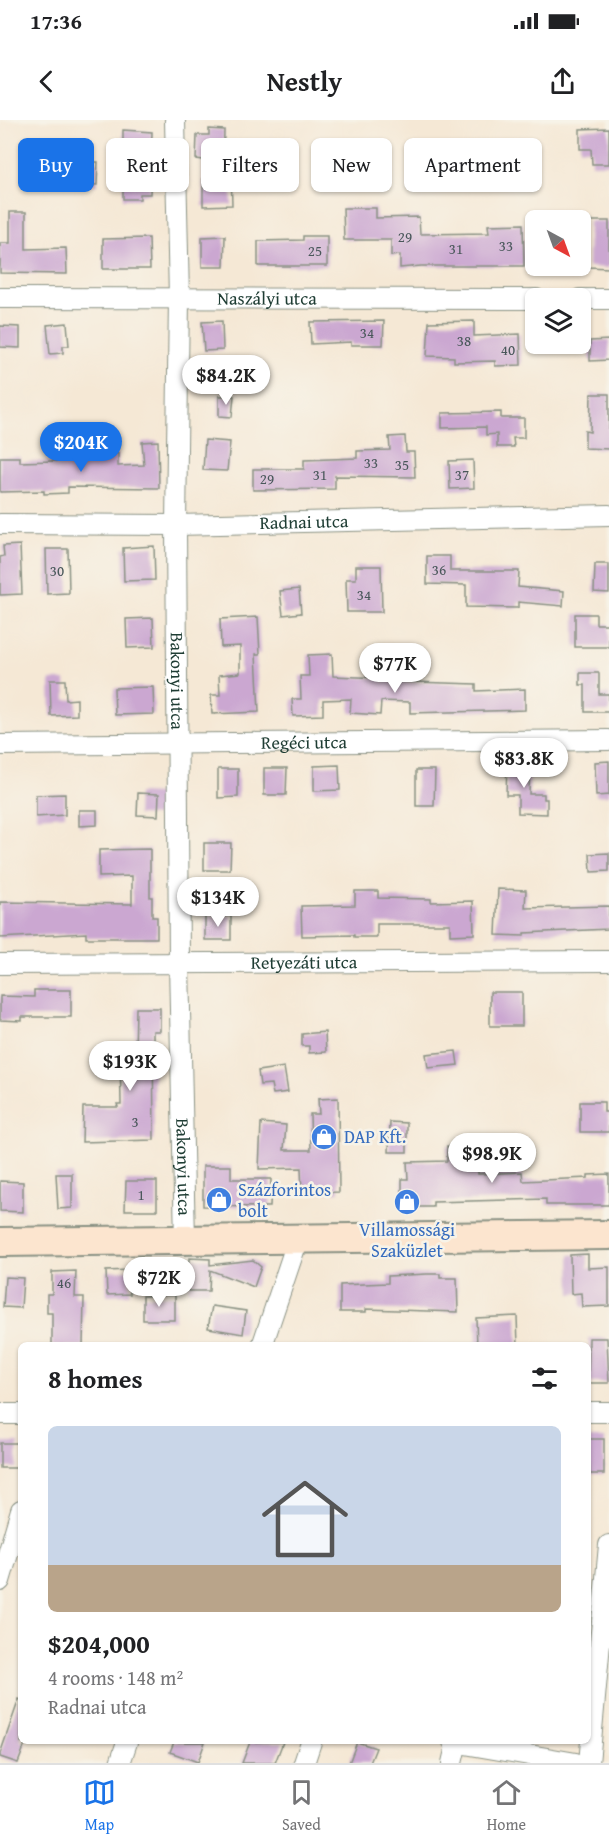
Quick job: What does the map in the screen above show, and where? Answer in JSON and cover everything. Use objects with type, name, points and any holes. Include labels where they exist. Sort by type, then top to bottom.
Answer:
[{"type":"main road","points":[[0,1242],[609,1235]]},
{"type":"street","name":"Bakonyi utca","points":[[175,120],[179,298],[176,525],[179,963],[185,1241]]},
{"type":"street","name":"Naszályi utca","points":[[0,298],[525,299]]},
{"type":"street","points":[[591,299],[609,299]]},
{"type":"street","name":"Radnai utca","points":[[0,524],[176,525],[609,515]]},
{"type":"street","name":"Regéci utca","points":[[0,745],[609,740]]},
{"type":"street","name":"Retyezáti utca","points":[[0,964],[609,961]]},
{"type":"street","points":[[263,1342],[298,1239]]},
{"type":"street","points":[[591,1412],[609,1412]]},
{"type":"street","points":[[0,1414],[18,1414]]},
{"type":"street","points":[[0,1581],[18,1520]]},
{"type":"street","points":[[591,1715],[595,1618],[609,1545]]},
{"type":"street","points":[[120,1763],[126,1744]]},
{"type":"street","points":[[304,1763],[310,1744]]},
{"type":"street","points":[[452,1763],[455,1744]]},
{"type":"street","points":[[467,1744],[576,1763]]},
{"type":"street","points":[[589,1763],[590,1744]]},
{"type":"building","points":[[609,128],[609,164],[592,164],[591,149],[580,149],[580,129]]},
{"type":"building","points":[[209,129],[224,130],[224,138],[201,138],[201,160],[196,159],[197,135],[209,135]]},
{"type":"building","points":[[123,130],[152,132],[152,138],[123,138]]},
{"type":"building","points":[[94,162],[98,162],[97,185],[94,185]]},
{"type":"building","points":[[123,192],[150,192],[150,194],[140,194],[140,199],[123,199]]},
{"type":"building","points":[[203,192],[232,192],[232,205],[203,206]]},
{"type":"building","points":[[343,208],[376,208],[376,218],[419,217],[420,234],[489,233],[488,225],[523,224],[524,266],[400,268],[400,255],[391,256],[391,240],[344,240]]},
{"type":"building","points":[[10,212],[26,212],[26,249],[66,248],[67,274],[0,273],[0,243],[10,243]]},
{"type":"building","points":[[591,221],[609,221],[609,268],[591,267]]},
{"type":"building","points":[[225,236],[224,267],[202,267],[202,237]]},
{"type":"building","points":[[303,236],[327,236],[327,266],[258,266],[258,241],[303,240]]},
{"type":"building","points":[[149,238],[150,269],[103,269],[103,239]]},
{"type":"building","points":[[222,321],[223,350],[204,351],[202,322]]},
{"type":"building","points":[[384,321],[383,345],[351,345],[351,342],[311,344],[310,322]]},
{"type":"building","points":[[474,321],[474,336],[520,334],[521,365],[495,366],[495,361],[454,362],[454,357],[427,356],[429,322]]},
{"type":"building","points":[[67,323],[69,346],[63,346],[63,353],[50,354],[47,325]]},
{"type":"building","points":[[0,326],[20,327],[20,348],[0,347]]},
{"type":"building","points":[[609,340],[609,360],[590,361],[591,341]]},
{"type":"building","points":[[591,394],[609,394],[609,449],[585,448],[585,431],[590,432]]},
{"type":"building","points":[[219,396],[234,396],[232,417],[219,416]]},
{"type":"building","points":[[501,412],[501,418],[524,418],[524,438],[513,438],[514,447],[497,447],[497,434],[486,435],[486,427],[442,428],[442,413]]},
{"type":"building","points":[[405,436],[406,452],[414,452],[415,477],[335,476],[335,489],[253,490],[253,469],[304,469],[304,460],[357,458],[357,451],[390,450],[389,437]]},
{"type":"building","points":[[205,440],[230,442],[227,471],[203,470]]},
{"type":"building","points":[[158,441],[159,488],[68,487],[68,493],[0,492],[0,457],[20,457],[20,462],[88,460],[88,448],[113,448],[113,454],[118,453],[118,466],[144,465],[142,442]]},
{"type":"building","points":[[473,460],[474,488],[450,489],[449,461]]},
{"type":"building","points":[[20,545],[22,594],[0,595],[0,557],[4,556],[3,546]]},
{"type":"building","points":[[154,546],[155,580],[124,581],[123,548]]},
{"type":"building","points":[[46,549],[68,549],[69,593],[47,594]]},
{"type":"building","points":[[427,556],[450,556],[450,571],[519,571],[518,587],[564,591],[563,606],[518,602],[518,608],[466,607],[466,585],[427,584]]},
{"type":"building","points":[[595,564],[609,564],[609,593],[594,592]]},
{"type":"building","points":[[356,566],[381,566],[382,612],[347,612],[346,579],[356,579]]},
{"type":"building","points":[[299,589],[301,613],[283,615],[280,591]]},
{"type":"building","points":[[575,614],[596,614],[596,624],[609,624],[609,647],[575,647]]},
{"type":"building","points":[[258,617],[260,654],[256,654],[259,712],[212,714],[211,695],[220,695],[219,675],[240,673],[240,646],[221,647],[220,619]]},
{"type":"building","points":[[153,618],[154,647],[127,648],[126,619]]},
{"type":"building","points":[[332,654],[333,676],[382,678],[382,681],[476,684],[476,691],[525,689],[525,710],[410,713],[410,702],[381,701],[380,715],[350,713],[351,699],[323,700],[323,715],[293,716],[292,699],[301,699],[300,676],[309,676],[308,655]]},
{"type":"building","points":[[580,673],[599,673],[599,694],[609,694],[609,712],[585,712],[585,685],[580,685]]},
{"type":"building","points":[[50,680],[65,680],[66,700],[77,699],[77,715],[51,716]]},
{"type":"building","points":[[153,687],[154,714],[115,715],[114,688]]},
{"type":"building","points":[[609,761],[609,795],[596,796],[595,762]]},
{"type":"building","points":[[507,762],[530,762],[529,794],[544,794],[544,799],[547,799],[547,814],[518,813],[518,795],[506,795]]},
{"type":"building","points":[[339,765],[340,790],[314,791],[314,766]]},
{"type":"building","points":[[264,768],[287,768],[286,795],[264,795]]},
{"type":"building","points":[[218,769],[238,769],[238,797],[218,798]]},
{"type":"building","points":[[416,770],[435,770],[434,806],[416,806]]},
{"type":"building","points":[[138,793],[159,794],[158,816],[137,815]]},
{"type":"building","points":[[65,794],[65,815],[36,817],[36,795]]},
{"type":"building","points":[[79,810],[97,810],[97,825],[79,826]]},
{"type":"building","points":[[204,843],[231,843],[230,870],[204,870]]},
{"type":"building","points":[[150,849],[150,897],[152,897],[152,917],[157,917],[157,938],[86,938],[86,933],[0,938],[0,902],[132,904],[132,876],[99,877],[99,850]]},
{"type":"building","points":[[609,853],[609,871],[591,872],[590,854]]},
{"type":"building","points":[[498,889],[526,890],[525,908],[609,906],[609,929],[524,933],[524,936],[496,935]]},
{"type":"building","points":[[355,891],[378,891],[378,898],[431,899],[431,902],[473,901],[474,934],[450,935],[450,924],[377,924],[377,937],[302,936],[301,906],[355,905]]},
{"type":"building","points":[[205,916],[231,916],[231,940],[205,940]]},
{"type":"building","points":[[34,990],[71,990],[71,1017],[22,1017],[22,1021],[0,1020],[0,996],[34,997]]},
{"type":"building","points":[[490,992],[522,992],[522,1026],[490,1026]]},
{"type":"building","points":[[136,1008],[160,1008],[160,1031],[153,1031],[154,1140],[82,1142],[83,1107],[118,1107],[117,1104],[121,1104],[120,1055],[135,1055]]},
{"type":"building","points":[[325,1032],[326,1052],[309,1053],[309,1046],[302,1046],[302,1034]]},
{"type":"building","points":[[456,1051],[458,1065],[428,1068],[426,1054]]},
{"type":"building","points":[[284,1067],[288,1092],[273,1094],[271,1084],[260,1085],[258,1071]]},
{"type":"building","name":"DAP Kft.","points":[[338,1098],[339,1192],[302,1193],[301,1168],[259,1169],[261,1123],[286,1125],[284,1150],[311,1150],[310,1114],[319,1114],[318,1099]]},
{"type":"building","points":[[580,1102],[604,1102],[604,1112],[609,1112],[609,1132],[580,1132]]},
{"type":"building","points":[[390,1122],[407,1123],[407,1152],[389,1152]]},
{"type":"building","points":[[447,1146],[478,1146],[478,1174],[522,1172],[523,1181],[588,1178],[588,1175],[609,1174],[609,1205],[546,1205],[546,1199],[433,1202],[433,1207],[402,1207],[402,1179],[408,1179],[407,1162],[447,1161]]},
{"type":"building","points":[[203,1166],[231,1166],[231,1179],[271,1179],[270,1207],[203,1206]]},
{"type":"building","points":[[56,1174],[72,1174],[72,1208],[58,1209]]},
{"type":"building","points":[[0,1181],[23,1182],[23,1212],[0,1211]]},
{"type":"building","points":[[126,1181],[157,1181],[157,1210],[125,1210]]},
{"type":"building","points":[[588,1254],[588,1268],[609,1267],[609,1306],[582,1307],[581,1293],[571,1294],[570,1255]]},
{"type":"building","points":[[189,1258],[210,1259],[210,1265],[253,1260],[261,1267],[254,1287],[210,1270],[209,1291],[188,1291]]},
{"type":"building","points":[[129,1270],[130,1294],[107,1295],[106,1271]]},
{"type":"building","points":[[76,1271],[75,1297],[84,1297],[83,1342],[52,1342],[52,1313],[47,1313],[47,1294],[52,1294],[52,1272]]},
{"type":"building","points":[[440,1274],[440,1278],[457,1278],[458,1312],[366,1309],[366,1312],[340,1312],[340,1285],[388,1283],[388,1276]]},
{"type":"building","points":[[5,1277],[23,1278],[21,1308],[3,1307]]},
{"type":"building","points":[[175,1295],[175,1320],[143,1320],[143,1296]]},
{"type":"building","points":[[212,1306],[246,1311],[243,1334],[208,1328]]},
{"type":"building","points":[[517,1316],[518,1342],[477,1342],[476,1318]]},
{"type":"building","points":[[589,1338],[607,1338],[609,1383],[591,1383],[591,1342],[589,1342]]},
{"type":"building","points":[[591,1439],[604,1439],[604,1474],[591,1474]]},
{"type":"building","points":[[0,1443],[18,1443],[17,1468],[0,1468]]},
{"type":"building","points":[[18,1702],[18,1744],[25,1744],[18,1763],[0,1757]]},
{"type":"building","points":[[173,1744],[204,1744],[198,1762],[170,1752]]},
{"type":"building","points":[[249,1744],[282,1744],[275,1763],[242,1763]]},
{"type":"building","points":[[356,1744],[376,1748],[370,1763],[349,1763]]},
{"type":"place","name":"DAP Kft.","points":[[324,1137]]},
{"type":"place","name":"Százforintos bolt","points":[[219,1200]]},
{"type":"place","name":"Villamossági Szaküzlet","points":[[407,1202]]}]
